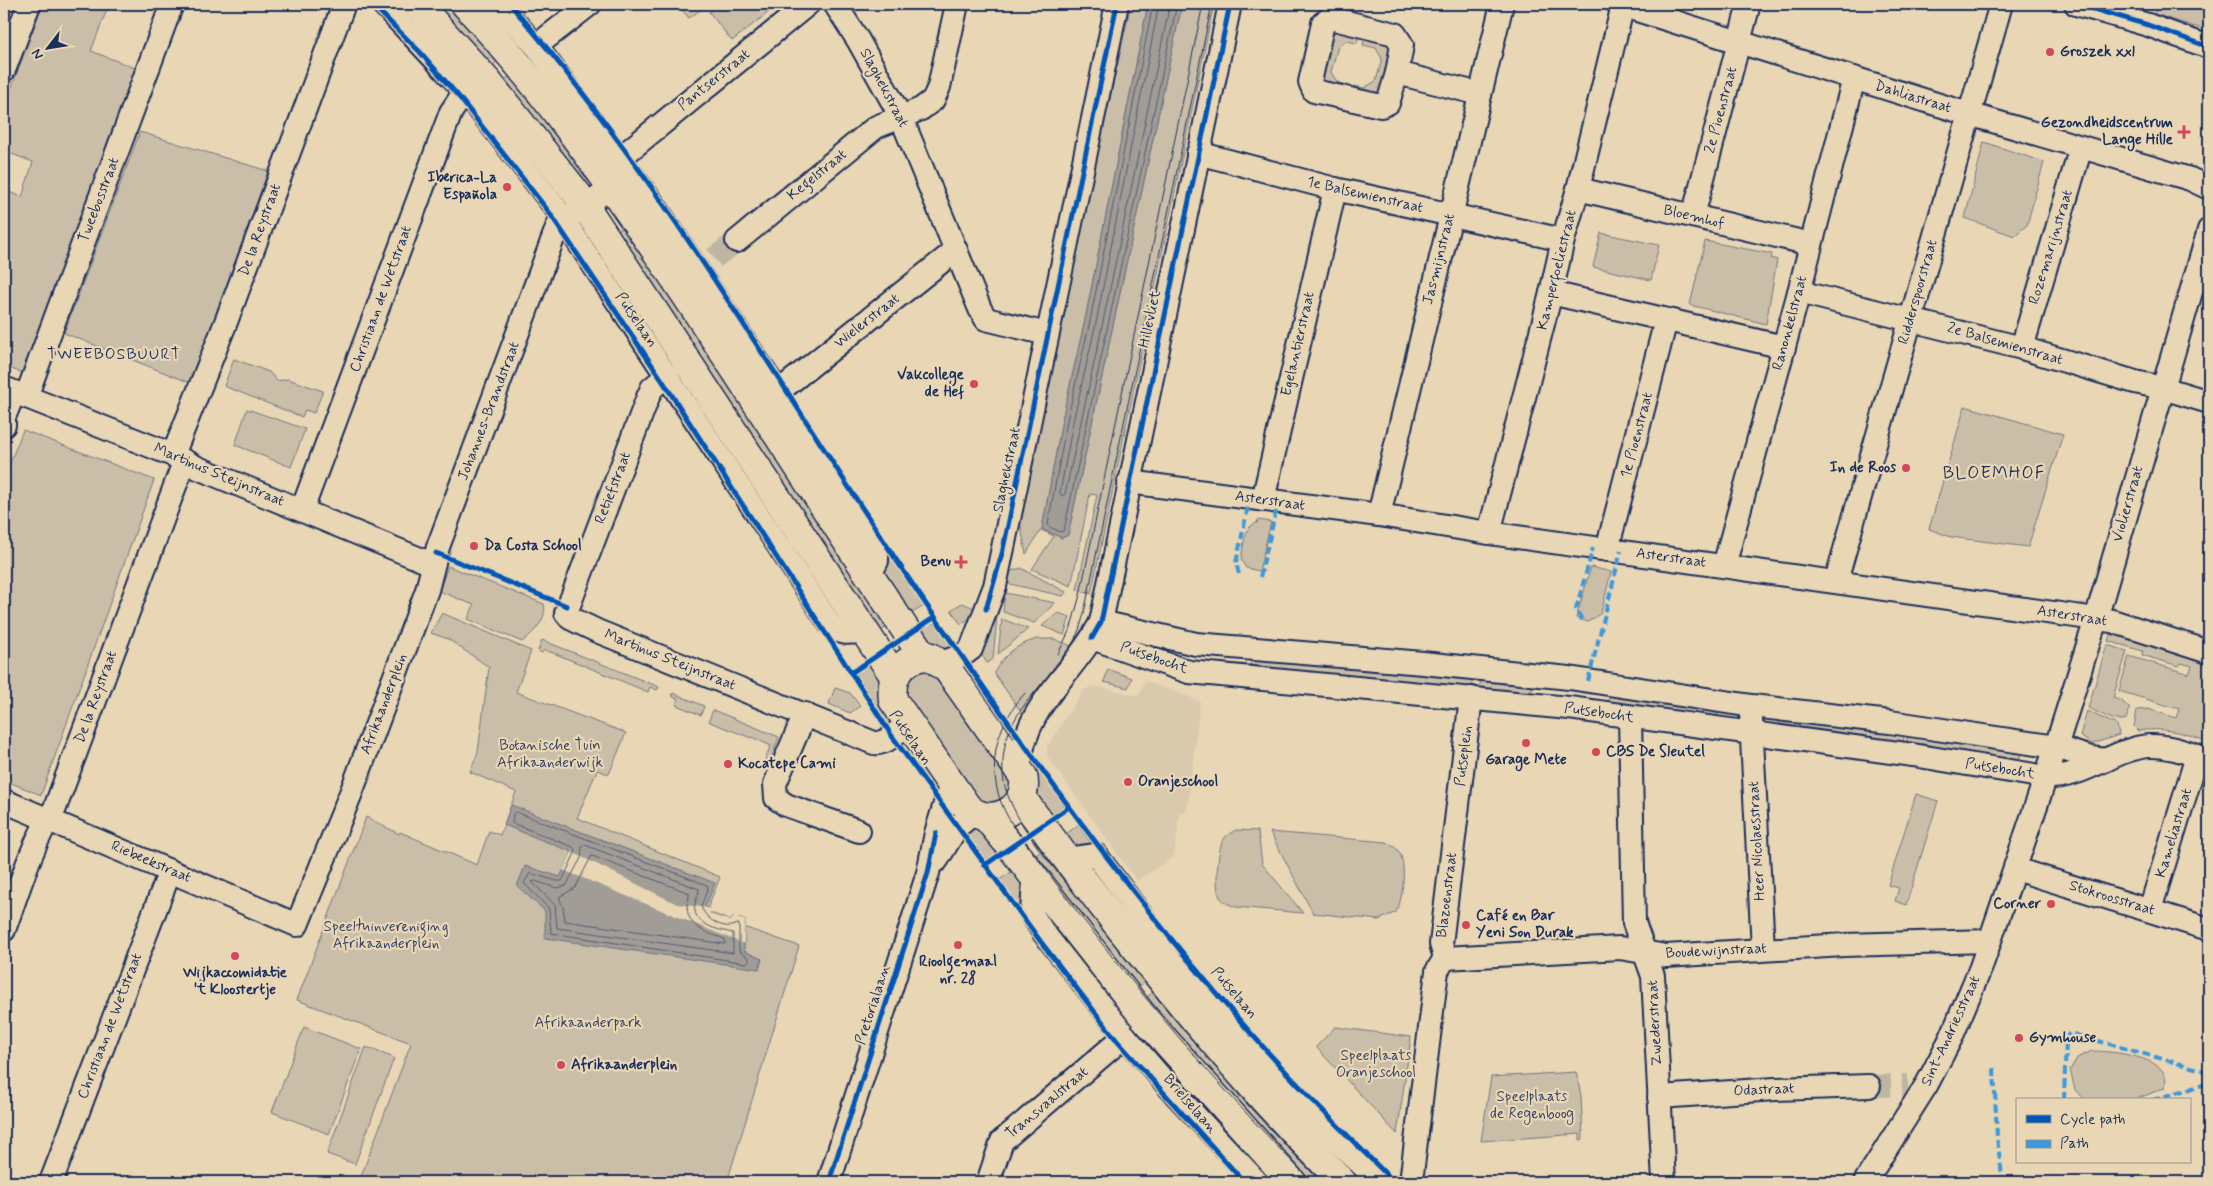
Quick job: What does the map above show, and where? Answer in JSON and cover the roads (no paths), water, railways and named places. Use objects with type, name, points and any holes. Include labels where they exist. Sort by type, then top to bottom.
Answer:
[{"type":"main road","name":"Putselaan","points":[[417,4],[487,81],[535,140],[574,212],[865,631],[894,676]]},
{"type":"main road","points":[[465,4],[526,72],[612,187],[715,338],[870,575],[932,659],[1019,770],[1024,782],[1021,797],[1014,807],[1006,814],[994,818],[980,815]]},
{"type":"main road","points":[[932,659],[909,660],[894,676],[892,682],[893,700],[900,728],[1034,877],[1144,1017],[1292,1182]]},
{"type":"main road","points":[[1021,797],[1066,859],[1158,978],[1255,1091],[1342,1182]]},
{"type":"street","points":[[4,70],[28,4]]},
{"type":"street","name":"Tweebosstraat","points":[[4,425],[4,417],[172,4]]},
{"type":"street","name":"De la Reystraat","points":[[4,930],[35,846],[55,808],[226,322],[344,4]]},
{"type":"street","name":"Putselaan","points":[[383,4],[465,91],[574,212]]},
{"type":"street","points":[[498,4],[539,44],[620,158],[706,264],[778,392],[791,422],[877,554],[877,561],[870,575]]},
{"type":"street","points":[[539,44],[590,4]]},
{"type":"street","name":"Pantserstraat","points":[[620,158],[808,4]]},
{"type":"street","name":"Slaghekstraat","points":[[836,4],[901,117],[986,319],[1047,334],[995,586],[971,649],[963,655],[932,659]]},
{"type":"street","name":"Kegelstraat","points":[[737,241],[790,195],[876,128],[926,106],[937,94],[957,4]]},
{"type":"street","points":[[1047,334],[1117,4]]},
{"type":"street","name":"Hillevliet","points":[[1019,770],[1026,731],[1039,707],[1096,630],[1230,4]]},
{"type":"street","name":"Jasmijnstraat","points":[[1379,515],[1502,4]]},
{"type":"street","name":"2e Pioenstraat","points":[[1692,216],[1749,4]]},
{"type":"street","name":"Ridderspoorstraat","points":[[1836,581],[2001,4]]},
{"type":"street","points":[[2076,4],[2139,11],[2209,46]]},
{"type":"street","name":"Dahliastraat","points":[[1620,5],[1969,114],[2190,179],[2209,188]]},
{"type":"street","name":"Kamperfoeliestraat","points":[[1489,533],[1551,293],[1562,240],[1578,189],[1620,5]]},
{"type":"street","points":[[1335,18],[1395,34],[1402,45],[1398,73],[1390,101],[1385,106],[1314,91],[1310,82],[1326,20],[1335,18]]},
{"type":"street","points":[[1398,73],[1480,94]]},
{"type":"street","name":"Ranonkelstraat","points":[[1724,566],[1799,292],[1854,78]]},
{"type":"street","name":"Christiaan de Wetstraat","points":[[302,510],[451,112],[465,91]]},
{"type":"street","name":"Rozemarijnstraat","points":[[2022,348],[2081,147]]},
{"type":"street","name":"1e Balsemienstraat","points":[[1198,153],[1335,189],[1562,240]]},
{"type":"street","name":"Johannes-Brandstraat","points":[[432,564],[558,225],[612,187]]},
{"type":"street","name":"Egelantierstraat","points":[[1263,500],[1335,189]]},
{"type":"street","name":"Bloemhof","points":[[1578,189],[1811,244]]},
{"type":"street","points":[[546,257],[592,238],[632,217]]},
{"type":"street","name":"Violierstraat","points":[[2015,868],[2056,747],[2096,619],[2209,230]]},
{"type":"street","name":"Putselaan","points":[[592,238],[668,375],[830,624],[842,634],[865,631]]},
{"type":"street","name":"Wielerstraat","points":[[778,392],[956,250]]},
{"type":"street","name":"2e Balsemienstraat","points":[[1799,292],[2022,348],[2209,402]]},
{"type":"street","points":[[1551,293],[1784,347]]},
{"type":"street","name":"1e Pioenstraat","points":[[1607,550],[1666,320]]},
{"type":"street","name":"Retiefstraat","points":[[567,606],[648,397],[652,388],[668,375]]},
{"type":"street","name":"Martinus Steijnstraat","points":[[14,393],[432,564]]},
{"type":"street","name":"Asterstraat","points":[[1129,482],[1379,515],[1489,533],[2096,619],[2112,622],[2209,652]]},
{"type":"street","name":"Afrikaanderplein","points":[[297,925],[351,793],[427,590],[432,564]]},
{"type":"street","name":"Martinus Steijnstraat","points":[[567,606],[566,613],[570,618],[597,631],[874,742],[883,743],[900,728]]},
{"type":"street","name":"Putsebocht","points":[[1096,630],[1196,644],[1570,678],[1752,706],[1890,722],[2056,747],[2091,758],[2106,760]]},
{"type":"street","name":"Putsebocht","points":[[1096,630],[1189,672],[1569,708],[1913,755],[2046,777],[2064,776],[2134,749],[2148,746],[2160,746],[2203,758]]},
{"type":"street","points":[[1221,674],[1222,645]]},
{"type":"street","points":[[1569,708],[1570,678]]},
{"type":"street","name":"Putseplein","points":[[1457,814],[1471,698]]},
{"type":"street","points":[[1751,734],[1752,706]]},
{"type":"street","points":[[804,714],[774,784],[776,798],[786,805],[859,831]]},
{"type":"street","name":"Zwederstraat","points":[[1630,717],[1634,923],[1653,976],[1664,1182]]},
{"type":"street","name":"Heer Nicolaesstraat","points":[[1751,734],[1763,949]]},
{"type":"street","name":"Kameliastraat","points":[[2150,910],[2203,758]]},
{"type":"street","name":"Pretorialaan","points":[[830,1182],[928,873],[936,833],[951,784]]},
{"type":"street","name":"Riebeekstraat","points":[[4,800],[47,820],[297,925]]},
{"type":"street","name":"Blazoenstraat","points":[[1411,1182],[1437,972],[1444,958],[1441,944],[1457,814]]},
{"type":"street","name":"Pretorialaan","points":[[928,873],[957,827],[980,815]]},
{"type":"street","name":"Putselaan","points":[[1066,859],[1096,855],[1157,937],[1211,1004],[1302,1108],[1380,1182]]},
{"type":"street","name":"Stokroosstraat","points":[[2015,868],[2209,929]]},
{"type":"street","name":"Sint-Andriesstraat","points":[[1865,1182],[1917,1085],[1951,1038],[1981,967],[2015,868]]},
{"type":"street","name":"Christiaan de Wetstraat","points":[[51,1182],[170,871]]},
{"type":"street","points":[[1034,877],[1032,914],[1044,934],[1125,1036],[1177,1096],[1257,1182]]},
{"type":"street","name":"Boudewijnstraat","points":[[1444,958],[1620,948],[1666,956],[1763,949],[1989,940]]},
{"type":"street","name":"Transvaalstraat","points":[[988,1182],[1002,1141],[1125,1036]]},
{"type":"street","name":"Odastraat","points":[[1660,1097],[1775,1089],[1869,1086]]},
{"type":"water","points":[[1148,4],[1182,4],[1068,535],[1062,538],[1042,529],[1062,420],[1085,320]]},
{"type":"water","points":[[511,805],[715,883],[705,907],[709,908],[708,912],[731,921],[733,917],[745,920],[744,951],[762,959],[759,969],[545,938],[545,911],[517,886],[525,866],[560,877],[572,852],[504,825]]},
{"type":"tunnel","points":[[714,258],[737,241]]},
{"type":"tunnel","points":[[1869,1086],[1908,1085]]},
{"type":"tram line","points":[[1058,654],[1071,627],[1080,595],[1203,4]]},
{"type":"tram line","points":[[1212,4],[1083,617],[1070,648],[1031,696],[1014,722],[1004,751],[1003,778],[1013,807],[1029,835],[1107,936],[1196,1045],[1258,1115],[1323,1182]]},
{"type":"tram line","points":[[1026,692],[1003,726],[998,739],[994,765],[998,793],[1007,816],[1082,918],[1176,1035],[1312,1182]]},
{"type":"place","name":"Groszek xxl","points":[[2050,52]]},
{"type":"place","name":"Gezondheidscentrum Lange Hille","points":[[2184,132]]},
{"type":"place","name":"Iberica-La Española","points":[[507,187]]},
{"type":"place","name":"Vakcollege de Hef","points":[[974,384]]},
{"type":"place","name":"In de Roos","points":[[1906,468]]},
{"type":"place","name":"Da Costa School","points":[[474,546]]},
{"type":"place","name":"Benu","points":[[961,562]]},
{"type":"place","name":"Garage Mete","points":[[1526,743]]},
{"type":"place","name":"CBS De Sleutel","points":[[1596,752]]},
{"type":"place","name":"Kocatepe Cami","points":[[728,764]]},
{"type":"place","name":"Oranjeschool","points":[[1128,782]]},
{"type":"place","name":"Corner","points":[[2051,904]]},
{"type":"place","name":"Café en Bar Yeni Son Durak","points":[[1466,925]]},
{"type":"place","name":"Rioolgemaal nr. 28","points":[[958,945]]},
{"type":"place","name":"Wijkaccomidatie 't Kloostertje","points":[[235,956]]},
{"type":"place","name":"Gymhouse","points":[[2019,1038]]},
{"type":"place","name":"Afrikaanderplein","points":[[561,1065]]},
{"type":"district","name":"TWEEBOSBUURT","points":[[114,354]]},
{"type":"district","name":"BLOEMHOF","points":[[1994,473]]},
{"type":"park label","name":"Botanische Tuin Afrikaanderwijk","points":[[550,754]]},
{"type":"park label","name":"Speeltuinvereniging Afrikaanderplein","points":[[386,936]]},
{"type":"park label","name":"Afrikaanderpark","points":[[588,1023]]},
{"type":"park label","name":"Speelplaats Oranjeschool","points":[[1376,1064]]},
{"type":"park label","name":"Speelplaats de Regenboog","points":[[1532,1106]]}]
